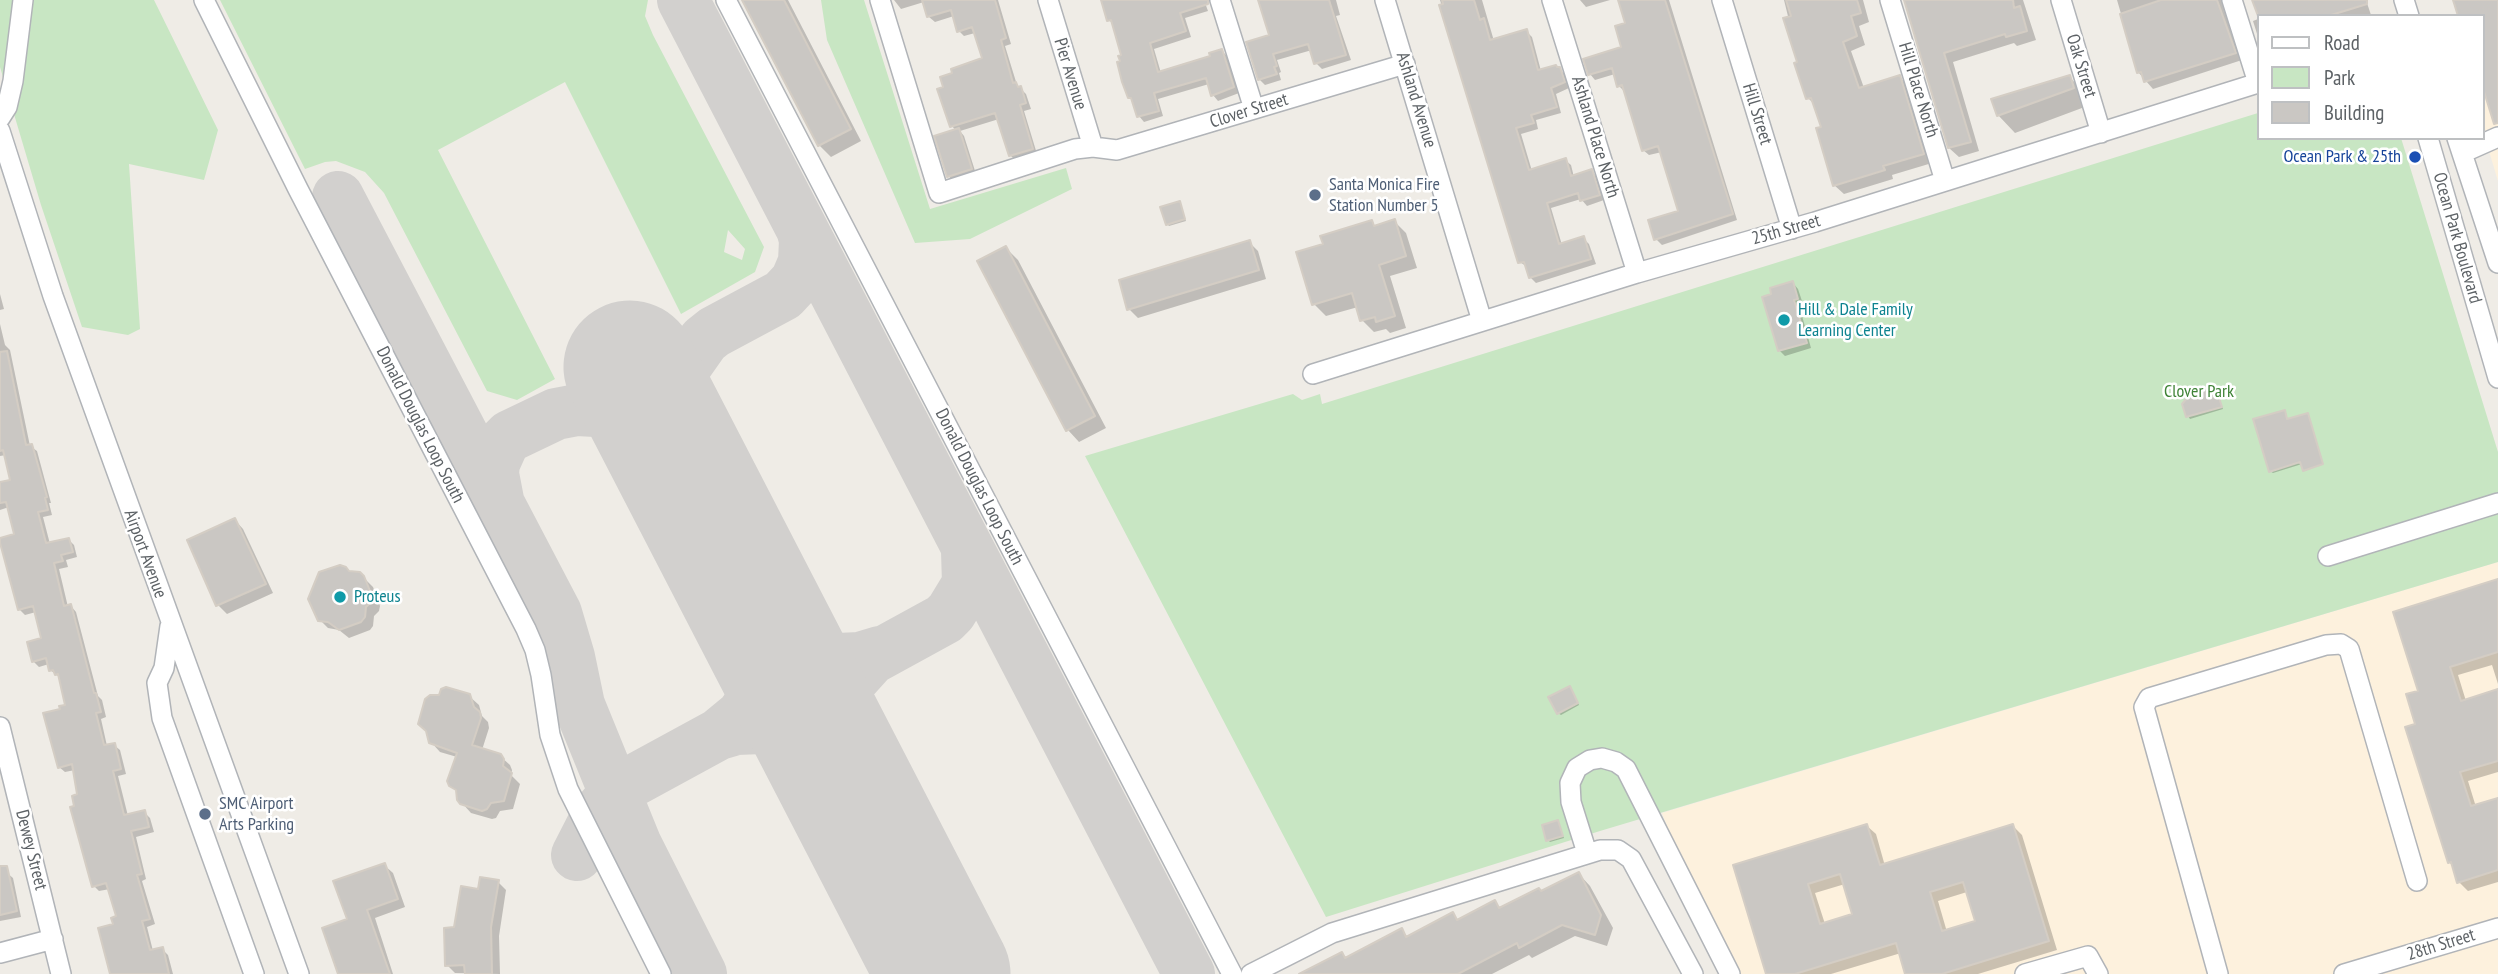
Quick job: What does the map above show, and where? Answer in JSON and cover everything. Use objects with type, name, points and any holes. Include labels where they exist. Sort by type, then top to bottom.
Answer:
[{"type":"street","points":[[0,118],[7,107],[13,81],[23,0]]},
{"type":"street","name":"Donald Douglas Loop South","points":[[204,0],[298,189],[526,629],[541,675],[550,735],[568,789],[661,974]]},
{"type":"street","name":"Donald Douglas Loop South","points":[[726,0],[1232,974]]},
{"type":"street","name":"Clover Street","points":[[880,0],[939,193],[1075,149],[1117,150],[1405,64]]},
{"type":"street","name":"Pier Avenue","points":[[1048,0],[1093,148]]},
{"type":"street","points":[[1220,0],[1254,109]]},
{"type":"street","name":"Ashland Avenue","points":[[1385,0],[1482,321]]},
{"type":"street","name":"Ashland Place North","points":[[1552,0],[1637,273]]},
{"type":"street","name":"Hill Street","points":[[1722,0],[1792,229]]},
{"type":"street","name":"Hill Place North","points":[[1890,0],[1945,181]]},
{"type":"street","name":"Oak Street","points":[[2061,0],[2101,133]]},
{"type":"street","points":[[2232,0],[2256,77]]},
{"type":"street","name":"25th Street","points":[[1314,374],[1637,273],[1792,229],[2256,84]]},
{"type":"street","name":"Airport Avenue","points":[[0,131],[53,296],[299,974]]},
{"type":"street","points":[[2459,146],[2498,137]]},
{"type":"street","name":"Ocean Park Boulevard","points":[[2429,140],[2498,378]]},
{"type":"street","name":"Ocean Park Boulevard","points":[[2459,146],[2498,263]]},
{"type":"street","points":[[2328,556],[2498,503]]},
{"type":"street","points":[[170,622],[164,668],[158,684],[162,719],[254,974]]},
{"type":"street","points":[[2218,974],[2144,707],[2149,698],[2316,648],[2341,644],[2349,649],[2417,881]]},
{"type":"street","name":"Dewey Street","points":[[0,727],[61,974]]},
{"type":"street","points":[[1581,854],[1570,783],[1577,768],[1590,760],[1602,758],[1616,762],[1626,769],[1730,974]]},
{"type":"street","points":[[1251,974],[1332,933],[1600,850],[1618,850],[1631,859],[1693,974]]},
{"type":"street","name":"28th Street","points":[[2344,974],[2498,928]]},
{"type":"street","points":[[0,953],[52,939]]},
{"type":"street","points":[[2025,974],[2088,956],[2098,974]]},
{"type":"shaded area","points":[[2498,53],[2498,181],[2484,135],[2484,56]]},
{"type":"shaded area","points":[[2498,562],[2498,974],[1724,974],[1662,813]]},
{"type":"green space","points":[[0,0],[154,0],[218,130],[204,180],[129,164],[140,329],[128,335],[82,327],[41,205],[0,67]]},
{"type":"green space","points":[[220,0],[648,0],[645,16],[653,35],[764,247],[755,272],[681,314],[565,82],[438,150],[555,379],[517,400],[487,391],[384,193],[365,172],[336,161],[305,169]],"holes":[[[728,230],[745,249],[742,260],[724,252]]]},
{"type":"green space","points":[[821,0],[864,0],[930,209],[1066,168],[1072,189],[970,239],[915,243],[827,40]]},
{"type":"green space","name":"Clover Park","points":[[2256,114],[2256,140],[2402,140],[2498,452],[2498,562],[1600,831],[1326,917],[1085,456],[1293,394],[1302,400],[1320,394],[1322,404]]},
{"type":"building","points":[[742,0],[784,0],[851,129],[818,146]]},
{"type":"building","points":[[922,0],[995,0],[1006,38],[1001,40],[1013,83],[1021,86],[1026,103],[1020,105],[1033,149],[1009,156],[995,113],[950,127],[937,89],[943,87],[940,77],[952,73],[951,69],[982,58],[972,27],[957,32],[951,10],[927,17]]},
{"type":"building","points":[[1101,0],[1208,0],[1208,4],[1180,13],[1186,31],[1150,43],[1158,72],[1210,56],[1209,53],[1222,49],[1234,87],[1211,96],[1206,78],[1154,93],[1159,111],[1137,117],[1122,82],[1117,62],[1120,61],[1118,56],[1121,55],[1111,20],[1107,21]]},
{"type":"building","points":[[1258,0],[1329,0],[1346,55],[1314,64],[1308,44],[1273,54],[1277,74],[1258,80],[1246,42],[1269,35]]},
{"type":"building","points":[[1442,0],[1474,0],[1480,20],[1484,18],[1490,40],[1527,29],[1538,70],[1556,65],[1560,67],[1565,82],[1551,88],[1557,107],[1531,115],[1534,123],[1516,128],[1529,170],[1566,158],[1571,176],[1592,169],[1600,195],[1580,201],[1578,193],[1547,203],[1559,244],[1584,236],[1591,259],[1529,278],[1524,262],[1518,263],[1439,5],[1443,4]]},
{"type":"building","points":[[1618,0],[1665,0],[1733,214],[1654,240],[1648,220],[1678,211],[1658,146],[1642,151],[1622,85],[1617,87],[1612,68],[1588,75],[1583,59],[1621,47],[1615,26],[1625,23]]},
{"type":"building","points":[[1786,0],[1857,0],[1861,13],[1851,16],[1857,36],[1843,42],[1859,88],[1900,75],[1924,154],[1883,166],[1885,170],[1833,186],[1816,128],[1821,127],[1811,98],[1806,99],[1794,63],[1797,62],[1783,18],[1791,16]]},
{"type":"building","points":[[1904,0],[2013,0],[2014,8],[2020,6],[2027,31],[2006,37],[2005,34],[1944,53],[1971,142],[1948,148]]},
{"type":"building","points":[[2161,0],[2217,0],[2236,53],[2144,82],[2141,72],[2137,73],[2120,14]]},
{"type":"building","points":[[2252,0],[2367,0],[2367,4],[2334,14],[2257,14]]},
{"type":"building","points":[[2453,0],[2498,0],[2498,123],[2494,124],[2484,92],[2484,14],[2457,14]]},
{"type":"building","points":[[2070,75],[2074,88],[1997,116],[1991,99]]},
{"type":"building","points":[[959,128],[972,169],[947,177],[934,136]]},
{"type":"building","points":[[1180,201],[1185,219],[1166,225],[1160,207]]},
{"type":"building","points":[[1395,219],[1406,256],[1379,265],[1395,316],[1376,322],[1375,317],[1360,321],[1352,293],[1312,305],[1296,252],[1323,244],[1320,236],[1372,220],[1374,226]]},
{"type":"building","points":[[1250,240],[1259,270],[1127,310],[1119,280]]},
{"type":"building","points":[[1006,246],[1095,416],[1066,431],[977,261]]},
{"type":"building","name":"Hill & Dale Family Learning Center","points":[[1793,281],[1798,299],[1794,300],[1807,343],[1778,351],[1762,297],[1771,294],[1770,288]]},
{"type":"building","points":[[7,351],[26,445],[32,444],[47,497],[48,510],[38,512],[46,543],[69,538],[73,552],[61,555],[63,561],[54,563],[64,606],[71,604],[96,693],[101,712],[96,713],[104,745],[115,743],[121,769],[113,771],[124,815],[145,810],[149,827],[131,831],[142,874],[137,875],[150,919],[142,921],[150,950],[163,947],[169,974],[110,974],[98,928],[113,924],[111,918],[116,916],[106,883],[92,887],[70,807],[74,806],[72,796],[77,794],[72,764],[58,768],[43,713],[65,705],[58,674],[55,675],[53,670],[49,671],[46,658],[32,662],[27,642],[41,638],[33,606],[18,610],[0,543],[0,538],[14,534],[6,502],[0,503],[0,482],[10,480],[3,450],[0,451],[0,352]]},
{"type":"building","points":[[2215,385],[2222,407],[2186,417],[2182,404],[2192,392]]},
{"type":"building","points":[[2285,410],[2287,419],[2308,413],[2323,464],[2303,471],[2300,462],[2269,472],[2253,419]]},
{"type":"building","points":[[235,518],[266,584],[216,606],[187,540]]},
{"type":"building","name":"Proteus","points":[[340,565],[349,571],[360,572],[372,596],[361,622],[339,630],[328,622],[318,621],[308,599],[319,572]]},
{"type":"building","points":[[2498,579],[2498,652],[2450,667],[2461,701],[2498,689],[2498,761],[2460,772],[2471,806],[2498,798],[2498,870],[2457,883],[2451,862],[2448,863],[2405,727],[2415,724],[2406,694],[2418,691],[2393,612]]},
{"type":"building","points":[[1570,686],[1578,703],[1557,714],[1548,697]]},
{"type":"building","points":[[446,687],[470,694],[481,718],[472,745],[501,754],[504,759],[503,766],[512,773],[504,801],[491,803],[482,811],[460,804],[456,790],[449,786],[447,781],[457,753],[429,743],[426,731],[418,724],[425,699],[430,695],[439,695],[441,689]]},
{"type":"building","points":[[1558,820],[1563,836],[1546,841],[1542,825]]},
{"type":"building","points":[[1867,824],[1880,865],[2013,824],[2049,941],[1942,974],[1905,974],[1896,943],[1795,974],[1766,974],[1733,865]],"holes":[[[1840,874],[1852,914],[1820,924],[1808,884]],[[1963,882],[1975,921],[1942,931],[1930,892]]]},
{"type":"building","points":[[385,863],[398,899],[367,910],[390,974],[338,974],[322,928],[347,919],[333,881]]},
{"type":"building","points":[[0,866],[7,866],[17,911],[0,915]]},
{"type":"building","points":[[1579,872],[1601,915],[1595,935],[1562,925],[1519,948],[1517,943],[1458,974],[1299,974],[1342,952],[1345,958],[1402,928],[1406,937],[1453,912],[1457,920],[1495,900],[1499,908]]},
{"type":"building","points":[[480,877],[499,880],[491,927],[492,974],[465,974],[464,965],[445,966],[444,928],[454,927],[461,886],[478,889]]},
{"type":"taxiway","points":[[683,0],[1189,974]]},
{"type":"taxiway","points":[[338,197],[556,613],[579,705],[636,845],[701,974]]},
{"type":"taxiway","points":[[673,451],[673,410],[685,367],[704,340],[714,332],[783,295],[796,281],[804,262],[805,240],[802,229]]},
{"type":"taxiway","points":[[498,500],[493,474],[494,463],[503,443],[510,436],[556,414],[577,410],[596,411],[649,424],[663,433]]},
{"type":"taxiway","points":[[843,779],[838,754],[837,719],[852,680],[871,659],[944,619],[951,612],[968,584],[967,551]]},
{"type":"taxiway","points":[[750,600],[786,639],[818,656],[860,658],[880,652]]},
{"type":"taxiway","points":[[719,734],[742,715],[749,705],[762,669],[761,633],[750,600]]},
{"type":"taxiway","points":[[577,855],[599,812],[618,789],[719,734],[736,729],[777,730],[806,742],[818,750],[843,779]]},
{"type":"runway","points":[[630,367],[944,974]]},
{"type":"place","name":"Ocean Park & 25th","points":[[2415,157]]},
{"type":"place","name":"Santa Monica Fire Station Number 5","points":[[1315,195]]},
{"type":"place","name":"Hill & Dale Family Learning Center","points":[[1784,320]]},
{"type":"place","name":"Proteus","points":[[340,597]]},
{"type":"place","name":"SMC Airport Arts Parking","points":[[205,814]]}]
